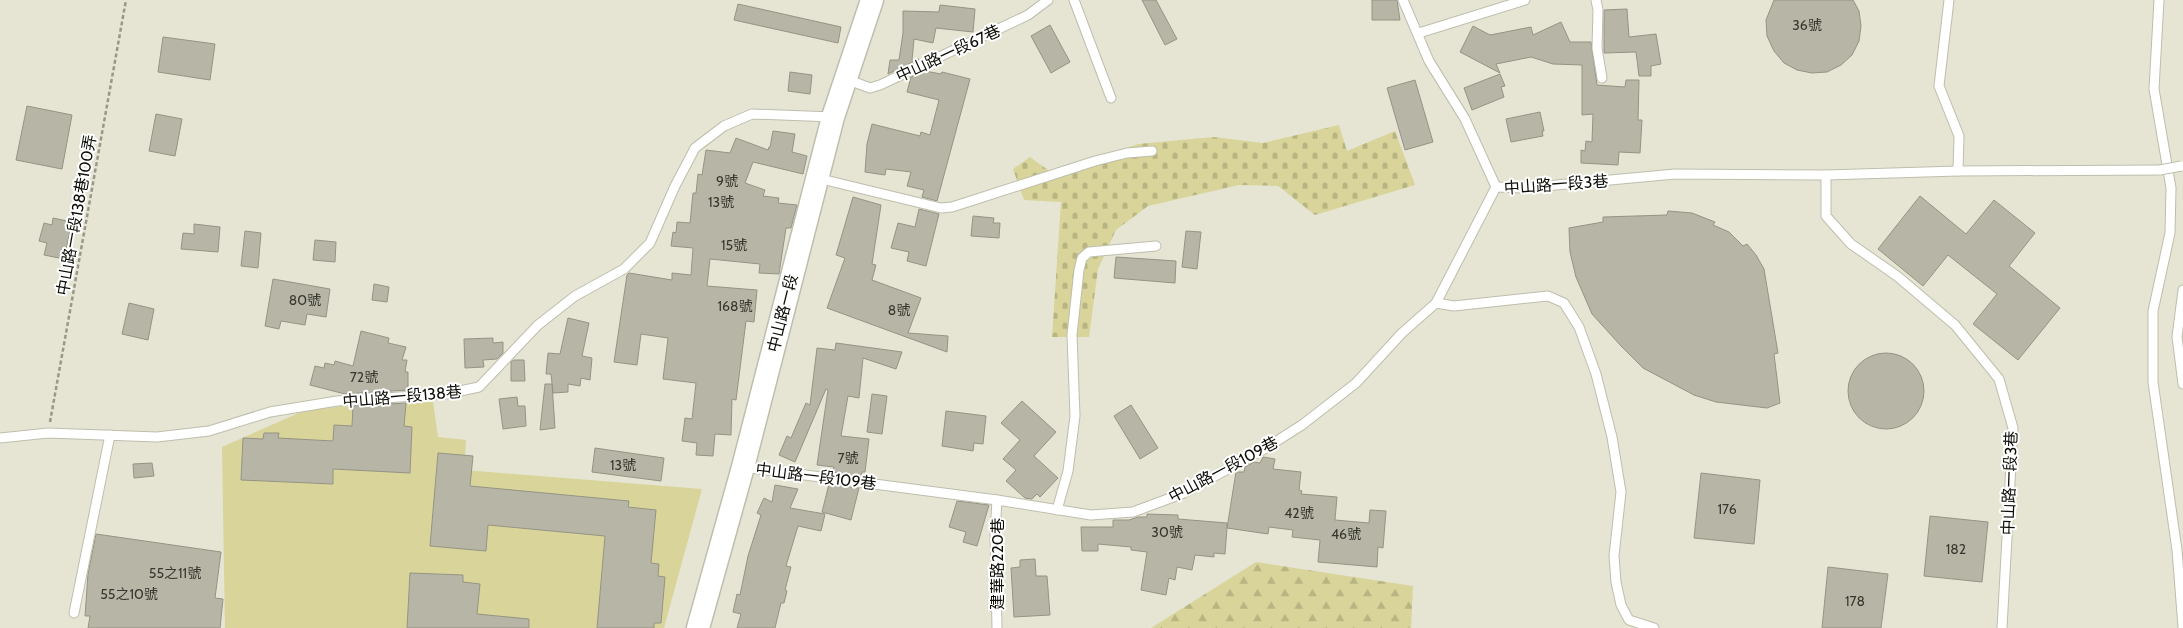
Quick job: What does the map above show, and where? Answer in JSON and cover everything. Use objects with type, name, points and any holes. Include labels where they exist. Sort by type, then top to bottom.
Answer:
[{"type":"street","name":"中山路一段","points":[[698,628],[743,467],[833,117],[872,0]]},
{"type":"lane","name":"中山路一段67巷","points":[[845,78],[870,88],[880,85],[1028,15],[1048,0]]},
{"type":"lane","points":[[1074,0],[1111,98]]},
{"type":"lane","name":"中山路一段3巷","points":[[1403,0],[1419,33],[1429,61],[1465,119],[1496,188],[1523,188],[1675,174],[1826,175],[1958,171],[2160,170],[2182,165]]},
{"type":"lane","points":[[1419,33],[1525,0]]},
{"type":"lane","points":[[1596,0],[1598,10],[1597,48],[1602,78]]},
{"type":"lane","points":[[1949,0],[1939,86],[1958,136],[1958,171]]},
{"type":"lane","points":[[2159,0],[2154,89],[2171,188],[2170,232],[2153,311],[2153,382],[2177,550],[2183,627]]},
{"type":"lane","name":"中山路一段138巷","points":[[0,438],[48,433],[158,437],[208,431],[270,412],[337,402],[446,394],[479,387],[538,325],[574,296],[624,269],[650,243],[675,186],[695,148],[724,126],[752,114],[833,117]]},
{"type":"lane","points":[[817,178],[941,208],[952,207],[1095,161],[1127,153],[1152,151]]},
{"type":"lane","name":"中山路一段3巷","points":[[1826,175],[1826,216],[1851,244],[1897,276],[1955,324],[1999,379],[2013,428],[2002,628]]},
{"type":"lane","name":"中山路一段109巷","points":[[743,467],[997,500],[1091,515],[1133,512],[1184,493],[1264,449],[1302,424],[1356,383],[1402,333],[1436,303],[1496,188]]},
{"type":"lane","points":[[1057,510],[1068,471],[1076,416],[1072,335],[1082,258],[1089,252],[1156,246]]},
{"type":"lane","points":[[2183,290],[2177,337],[2183,384]]},
{"type":"lane","points":[[1436,303],[1454,306],[1548,296],[1564,303],[1579,327],[1596,374],[1612,437],[1620,492],[1614,556],[1621,605],[1629,620],[1654,628]]},
{"type":"lane","points":[[74,612],[110,435]]},
{"type":"lane","name":"建華路220巷","points":[[997,500],[995,534],[997,628]]},
{"type":"path","name":"中山路一段138巷100弄","points":[[48,433],[126,0]]},
{"type":"green space","points":[[1339,125],[1347,151],[1395,131],[1415,185],[1315,215],[1278,186],[1239,185],[1148,206],[1116,230],[1098,269],[1089,337],[1052,337],[1061,202],[1024,200],[1013,169],[1030,157],[1052,173],[1138,144],[1214,137],[1263,143]]},
{"type":"green space","points":[[433,402],[438,437],[466,440],[464,470],[702,489],[664,628],[225,628],[222,447],[303,411],[345,406]]},
{"type":"green space","points":[[1256,562],[1413,586],[1411,628],[1151,628]]},
{"type":"building","points":[[1142,0],[1156,0],[1177,39],[1165,45]]},
{"type":"building","points":[[1372,0],[1397,0],[1400,20],[1372,20]]},
{"type":"building","points":[[1774,0],[1853,0],[1859,11],[1861,26],[1859,41],[1852,55],[1841,65],[1827,72],[1812,73],[1797,70],[1784,63],[1774,51],[1767,36],[1766,20]]},
{"type":"building","points":[[738,4],[841,27],[838,43],[734,20]]},
{"type":"building","points":[[940,5],[975,9],[973,32],[936,28],[933,43],[914,39],[912,60],[919,59],[888,74],[890,60],[899,60],[903,33],[903,11],[939,12]]},
{"type":"building","points":[[1627,9],[1629,37],[1656,34],[1661,64],[1651,66],[1651,76],[1639,76],[1636,52],[1604,53],[1604,10]]},
{"type":"building","points":[[1561,22],[1570,42],[1591,42],[1597,85],[1625,87],[1626,80],[1639,80],[1638,120],[1642,120],[1640,153],[1619,152],[1618,165],[1581,163],[1581,150],[1585,151],[1586,141],[1592,142],[1593,114],[1582,115],[1582,65],[1553,64],[1531,57],[1496,64],[1500,73],[1460,52],[1473,26],[1490,35],[1531,27],[1533,35]]},
{"type":"building","points":[[1050,25],[1070,62],[1051,73],[1031,36]]},
{"type":"building","points":[[163,37],[215,44],[210,80],[158,72]]},
{"type":"building","points":[[925,71],[941,74],[942,72],[970,79],[937,201],[922,197],[924,190],[907,186],[911,172],[886,169],[885,175],[865,172],[867,144],[872,124],[920,136],[921,132],[930,135],[939,100],[907,92],[911,77]]},
{"type":"building","points":[[790,72],[812,75],[810,94],[788,91]]},
{"type":"building","points":[[1500,74],[1505,86],[1501,87],[1504,97],[1472,110],[1464,88]]},
{"type":"building","points":[[1415,80],[1433,142],[1405,150],[1387,88]]},
{"type":"building","points":[[27,106],[72,115],[62,169],[16,160]]},
{"type":"building","points":[[1540,112],[1544,131],[1542,131],[1543,136],[1511,142],[1506,119]]},
{"type":"building","points":[[156,114],[182,119],[175,156],[149,151]]},
{"type":"building","points":[[773,131],[795,134],[792,152],[807,156],[803,174],[753,162],[745,183],[765,190],[763,196],[779,198],[778,203],[797,205],[791,228],[786,228],[779,274],[759,273],[760,264],[710,259],[707,286],[757,290],[754,322],[746,321],[736,400],[732,399],[731,435],[715,434],[713,456],[696,455],[697,443],[682,441],[685,418],[692,419],[696,383],[663,379],[668,338],[641,334],[637,365],[614,362],[627,275],[629,273],[672,280],[672,273],[691,275],[693,248],[671,246],[673,232],[676,233],[677,222],[690,223],[693,193],[696,193],[698,174],[702,175],[706,150],[730,153],[736,138],[768,150]]},
{"type":"building","points":[[1920,196],[1966,234],[1994,200],[2035,233],[2009,266],[2060,308],[2018,360],[1973,324],[1997,294],[1948,255],[1923,286],[1878,249]]},
{"type":"building","points":[[853,197],[881,205],[872,264],[876,265],[872,280],[921,298],[908,333],[948,336],[947,352],[827,308],[845,258],[836,255]]},
{"type":"building","points":[[919,209],[939,214],[926,266],[907,261],[909,252],[891,248],[898,223],[915,227]]},
{"type":"building","points":[[1668,211],[1692,213],[1715,222],[1713,225],[1729,232],[1743,246],[1747,244],[1756,255],[1764,269],[1778,353],[1774,354],[1780,403],[1767,408],[1716,402],[1694,395],[1643,368],[1592,314],[1576,277],[1570,252],[1569,228],[1603,222],[1603,217],[1667,215]]},
{"type":"building","points":[[973,216],[994,218],[993,223],[1000,223],[999,238],[971,236]]},
{"type":"building","points":[[53,218],[72,222],[64,259],[44,255],[47,243],[39,241],[44,223],[52,225]]},
{"type":"building","points":[[194,224],[220,227],[218,252],[181,249],[183,233],[194,234]]},
{"type":"building","points":[[245,231],[261,233],[258,268],[241,266]]},
{"type":"building","points":[[1186,231],[1201,232],[1197,269],[1182,267]]},
{"type":"building","points":[[315,240],[336,242],[335,262],[313,260]]},
{"type":"building","points":[[1116,257],[1176,261],[1175,283],[1114,278]]},
{"type":"building","points":[[273,279],[330,289],[326,317],[307,314],[305,325],[281,321],[279,329],[265,326]]},
{"type":"building","points":[[374,284],[389,287],[387,302],[372,300]]},
{"type":"building","points":[[129,303],[154,309],[148,340],[122,334]]},
{"type":"building","points":[[568,318],[589,323],[582,356],[592,358],[590,380],[581,378],[580,386],[568,384],[568,392],[553,393],[551,374],[546,374],[548,353],[560,354]]},
{"type":"building","points":[[361,331],[389,338],[388,343],[406,347],[402,360],[407,360],[405,372],[408,372],[408,390],[345,394],[310,385],[315,366],[324,368],[325,363],[334,365],[335,361],[353,366]]},
{"type":"building","points":[[493,338],[493,343],[503,342],[503,353],[497,359],[483,360],[484,367],[465,368],[464,339]]},
{"type":"building","points":[[836,343],[902,352],[896,369],[863,358],[859,398],[848,396],[841,436],[869,439],[865,472],[862,472],[861,476],[832,472],[834,467],[817,465],[828,390],[826,389],[795,462],[779,455],[787,436],[791,438],[806,403],[810,405],[817,348],[835,350]]},
{"type":"building","points":[[1886,353],[1900,356],[1913,364],[1921,377],[1924,391],[1921,405],[1913,418],[1900,426],[1886,429],[1872,426],[1859,418],[1851,405],[1848,391],[1851,377],[1859,364],[1872,356]]},
{"type":"building","points":[[514,360],[524,360],[525,381],[511,381],[511,362]]},
{"type":"building","points":[[545,384],[552,384],[555,428],[540,430]]},
{"type":"building","points":[[872,394],[887,396],[882,434],[867,432]]},
{"type":"building","points":[[517,397],[518,406],[525,406],[526,426],[503,429],[499,399]]},
{"type":"building","points":[[1022,401],[1056,432],[1034,456],[1058,478],[1040,497],[1037,494],[1032,499],[1025,498],[1006,481],[1016,470],[1003,459],[1020,440],[1001,423]]},
{"type":"building","points":[[406,403],[404,426],[412,427],[410,473],[333,469],[333,484],[241,480],[243,438],[263,439],[264,433],[279,433],[278,438],[333,441],[334,425],[352,426],[353,406]]},
{"type":"building","points":[[1131,405],[1158,448],[1140,459],[1114,416]]},
{"type":"building","points":[[946,411],[986,416],[983,444],[974,443],[973,451],[942,446]]},
{"type":"building","points":[[595,448],[664,458],[661,481],[592,472]]},
{"type":"building","points":[[438,453],[473,456],[470,486],[629,501],[628,507],[656,510],[651,563],[659,564],[658,576],[665,577],[661,623],[654,623],[654,628],[597,628],[605,536],[488,525],[486,551],[430,546]]},
{"type":"building","points":[[1263,457],[1275,459],[1273,469],[1301,472],[1299,490],[1302,491],[1301,494],[1337,497],[1335,520],[1369,523],[1370,510],[1386,511],[1383,548],[1378,547],[1377,567],[1318,562],[1320,540],[1292,537],[1293,530],[1269,527],[1268,534],[1227,528],[1236,472],[1244,472],[1245,467],[1254,462],[1260,463]]},
{"type":"building","points":[[152,463],[154,476],[134,478],[133,464]]},
{"type":"building","points":[[1701,473],[1760,480],[1754,544],[1694,538]]},
{"type":"building","points":[[829,484],[859,488],[851,520],[822,512]]},
{"type":"building","points":[[775,485],[798,489],[790,508],[825,514],[821,531],[798,526],[786,566],[791,567],[785,590],[787,591],[784,603],[781,603],[775,628],[737,628],[741,614],[733,612],[737,594],[740,595],[748,556],[761,515],[757,513],[764,498],[772,502]]},
{"type":"building","points":[[957,501],[989,505],[977,546],[963,542],[966,532],[949,527]]},
{"type":"building","points":[[1147,514],[1178,515],[1178,519],[1227,523],[1225,554],[1214,553],[1214,557],[1195,555],[1192,570],[1177,567],[1175,580],[1169,578],[1166,595],[1141,590],[1147,552],[1131,550],[1131,547],[1098,544],[1098,551],[1082,551],[1081,527],[1113,527],[1113,520],[1147,517]]},
{"type":"building","points":[[1930,516],[1988,522],[1982,582],[1924,576]]},
{"type":"building","points":[[96,534],[221,552],[215,598],[223,599],[220,628],[88,628],[90,616],[85,616],[88,574]]},
{"type":"building","points":[[1035,559],[1036,576],[1047,576],[1050,615],[1014,617],[1011,568],[1020,567],[1020,560]]},
{"type":"building","points":[[1828,567],[1888,574],[1881,628],[1822,628]]},
{"type":"building","points":[[410,573],[463,575],[463,582],[480,584],[477,614],[529,619],[529,628],[407,628]]}]
